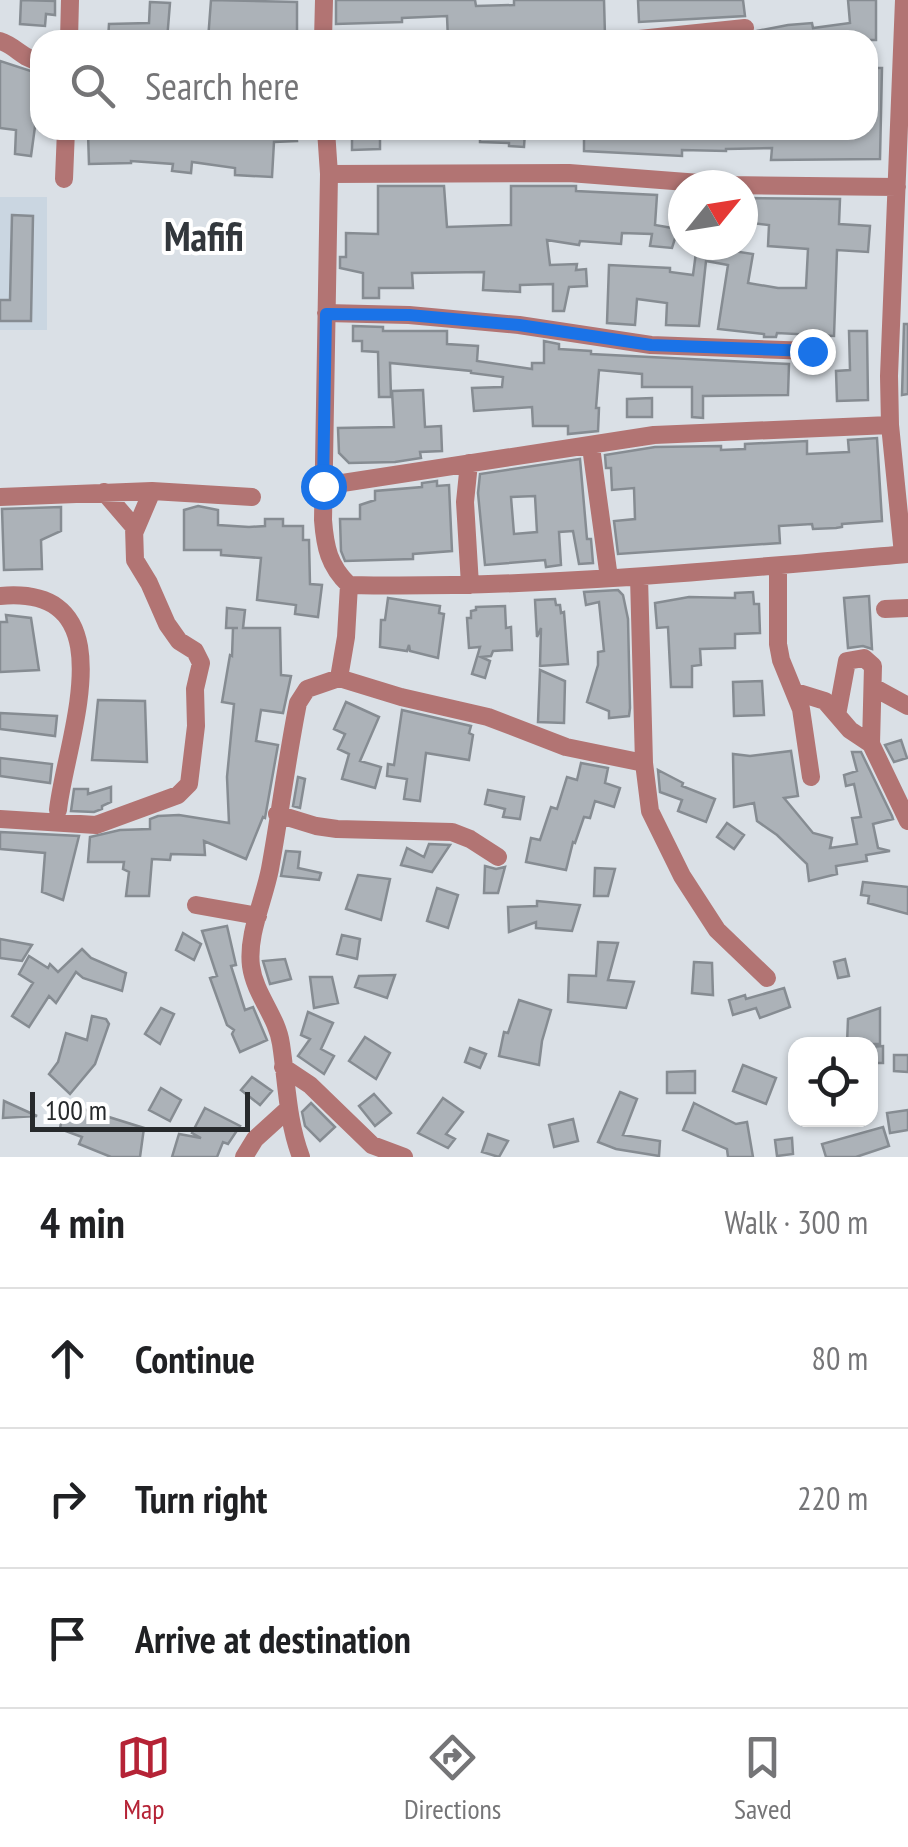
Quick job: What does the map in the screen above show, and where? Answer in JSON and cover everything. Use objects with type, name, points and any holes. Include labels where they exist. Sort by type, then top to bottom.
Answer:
[{"type":"street","points":[[69,30],[70,0]]},
{"type":"street","points":[[324,0],[324,30]]},
{"type":"street","points":[[348,586],[639,577],[906,554],[896,416],[902,210],[897,187],[904,0]]},
{"type":"street","points":[[726,30],[745,28]]},
{"type":"street","points":[[0,40],[30,60]]},
{"type":"street","points":[[64,179],[66,140]]},
{"type":"street","points":[[327,140],[323,486],[325,548],[337,574],[348,586],[339,678]]},
{"type":"street","points":[[329,174],[569,173],[726,184],[897,187]]},
{"type":"street","points":[[326,314],[409,315],[519,325],[651,345],[812,351]]},
{"type":"street","points":[[323,486],[654,435],[896,416]]},
{"type":"street","points":[[591,447],[609,578]]},
{"type":"street","points":[[469,462],[465,502],[470,585]]},
{"type":"street","points":[[0,818],[96,825],[178,795],[188,784],[196,726],[195,689],[201,663],[195,650],[178,641],[166,624],[135,560],[135,530],[152,491]]},
{"type":"street","points":[[0,497],[152,491],[252,497]]},
{"type":"street","points":[[104,492],[135,530]]},
{"type":"street","points":[[778,566],[778,644],[796,692],[810,777]]},
{"type":"street","points":[[639,577],[644,763],[650,811],[682,876],[726,942],[767,978]]},
{"type":"street","points":[[0,596],[39,598],[70,622],[77,638],[82,693],[58,810]]},
{"type":"street","points":[[885,609],[908,608]]},
{"type":"street","points":[[836,715],[849,658],[871,662],[872,744],[908,822]]},
{"type":"street","points":[[301,1157],[287,1110],[277,1026],[252,970],[258,916],[271,866],[277,814],[302,693],[339,678],[488,717],[566,747],[644,763]]},
{"type":"street","points":[[873,687],[908,706]]},
{"type":"street","points":[[796,692],[820,698],[850,730],[872,744]]},
{"type":"street","points":[[277,814],[337,829],[452,832],[498,857]]},
{"type":"street","points":[[196,905],[258,916]]},
{"type":"street","points":[[283,1067],[310,1086],[372,1145],[404,1157]]},
{"type":"street","points":[[244,1157],[256,1139],[287,1110]]},
{"type":"street","points":[[354,1128],[360,1157]]},
{"type":"shaded area","points":[[0,197],[47,197],[47,330],[0,330]]},
{"type":"building","points":[[21,0],[55,1],[55,15],[46,14],[45,26],[20,24]]},
{"type":"building","points":[[211,0],[297,2],[297,30],[209,30]]},
{"type":"building","points":[[336,0],[475,0],[476,6],[514,5],[514,0],[604,0],[605,30],[448,30],[447,16],[336,24]]},
{"type":"building","points":[[638,0],[743,0],[745,16],[639,22]]},
{"type":"building","points":[[848,0],[876,0],[876,30],[762,30],[812,23],[813,28],[850,23]]},
{"type":"building","points":[[150,2],[170,3],[168,30],[109,30],[109,24],[149,23]]},
{"type":"building","points":[[0,61],[30,71],[31,156],[15,154],[16,130],[0,128]]},
{"type":"building","points":[[878,68],[882,68],[880,159],[771,160],[772,148],[682,150],[682,156],[584,151],[584,140],[878,140]]},
{"type":"building","points":[[88,140],[297,140],[274,142],[272,177],[235,175],[235,168],[192,162],[191,173],[172,171],[173,164],[89,164]]},
{"type":"building","points":[[352,140],[380,140],[380,149],[352,150]]},
{"type":"building","points":[[480,140],[524,140],[524,147]]},
{"type":"building","points":[[378,186],[444,186],[447,227],[511,225],[511,186],[576,186],[576,191],[657,195],[655,225],[668,227],[668,248],[650,246],[652,234],[622,233],[621,244],[580,241],[579,245],[547,240],[550,265],[577,264],[576,270],[586,269],[587,286],[569,287],[564,311],[553,311],[553,284],[520,285],[520,292],[483,290],[484,272],[412,273],[413,288],[379,288],[379,298],[363,298],[363,273],[340,268],[340,257],[346,257],[346,233],[378,234]]},
{"type":"building","points":[[758,198],[840,199],[839,224],[870,226],[868,252],[837,250],[834,336],[777,333],[776,337],[764,337],[718,329],[728,265],[706,261],[699,326],[666,325],[667,303],[637,299],[635,325],[607,323],[609,265],[670,268],[670,272],[693,275],[695,260],[752,260],[748,283],[806,288],[808,249],[768,246],[769,225],[758,224]]},
{"type":"building","points":[[12,215],[33,216],[31,321],[0,321],[0,300],[10,300]]},
{"type":"building","points":[[904,324],[908,324],[908,394],[902,395]]},
{"type":"building","points":[[353,326],[383,327],[383,331],[447,331],[447,344],[478,346],[477,361],[532,369],[532,363],[544,363],[544,341],[559,344],[559,349],[591,354],[789,364],[788,395],[703,396],[703,418],[692,417],[692,387],[642,387],[642,374],[599,370],[598,431],[568,434],[568,426],[533,426],[532,407],[474,411],[472,388],[502,387],[503,377],[390,363],[391,397],[379,397],[378,352],[362,351],[362,341],[353,341]]},
{"type":"building","points":[[849,331],[867,331],[868,400],[837,401],[836,371],[850,370]]},
{"type":"building","points":[[423,390],[425,427],[441,426],[442,451],[420,452],[421,458],[395,462],[349,463],[339,453],[338,428],[394,427],[392,391]]},
{"type":"building","points":[[652,398],[652,417],[627,417],[627,399]]},
{"type":"building","points":[[877,438],[882,521],[842,524],[836,528],[813,529],[812,524],[779,526],[780,543],[618,554],[614,521],[635,519],[634,488],[612,490],[611,468],[606,468],[605,455],[655,447],[721,446],[721,450],[745,449],[745,444],[807,441],[807,454],[849,452],[848,440]]},
{"type":"building","points":[[580,459],[593,563],[579,564],[573,531],[559,532],[561,565],[546,567],[545,560],[485,565],[478,493],[480,474]],"holes":[[[535,496],[537,532],[514,534],[511,497]]]},
{"type":"building","points":[[437,481],[437,486],[449,485],[452,551],[413,554],[413,559],[345,561],[340,519],[360,519],[360,505],[375,500],[375,491],[422,487],[422,483]]},
{"type":"building","points":[[198,506],[218,510],[218,525],[265,526],[265,519],[283,519],[283,526],[303,526],[303,540],[309,540],[310,584],[322,585],[318,617],[295,614],[296,605],[257,600],[261,558],[221,555],[221,550],[184,550],[184,510]]},
{"type":"building","points":[[61,507],[61,531],[41,540],[42,569],[4,570],[2,509]]},
{"type":"building","points":[[618,590],[623,595],[628,619],[630,708],[629,716],[609,718],[609,711],[587,702],[598,652],[604,651],[599,602],[586,605],[584,592]]},
{"type":"building","points":[[753,592],[754,604],[759,604],[760,633],[735,634],[735,648],[700,649],[701,665],[692,666],[692,687],[671,687],[668,627],[657,628],[655,603],[689,597],[735,598],[735,593]]},
{"type":"building","points":[[869,596],[872,649],[848,648],[844,598]]},
{"type":"building","points":[[388,598],[440,606],[439,613],[444,614],[438,658],[410,651],[409,645],[407,651],[380,647],[381,620],[385,620]]},
{"type":"building","points":[[555,599],[561,613],[564,612],[568,664],[540,666],[541,628],[537,637],[535,600]]},
{"type":"building","points":[[505,606],[512,650],[493,651],[491,656],[481,657],[490,661],[485,678],[472,674],[480,647],[469,648],[467,618],[471,618],[476,607]]},
{"type":"building","points":[[227,608],[245,610],[243,628],[280,628],[281,675],[291,676],[283,713],[261,710],[256,741],[278,745],[265,818],[246,859],[204,841],[205,855],[171,854],[170,860],[152,859],[149,896],[126,896],[129,872],[123,869],[124,862],[88,862],[90,837],[150,829],[150,819],[158,816],[179,815],[229,823],[227,777],[234,704],[222,702],[232,656],[233,628],[226,628]]},
{"type":"building","points":[[6,615],[31,618],[39,670],[0,672],[0,622],[7,622]]},
{"type":"building","points":[[540,670],[565,681],[564,723],[538,722]]},
{"type":"building","points":[[762,681],[764,715],[734,716],[733,682]]},
{"type":"building","points":[[98,700],[145,701],[147,762],[92,760]]},
{"type":"building","points":[[346,702],[379,717],[360,761],[381,767],[375,788],[342,779],[349,754],[338,749],[345,734],[334,729]]},
{"type":"building","points":[[402,710],[471,726],[469,733],[473,735],[469,760],[426,753],[420,801],[404,799],[407,779],[387,776],[388,764],[394,765]]},
{"type":"building","points":[[0,713],[57,716],[55,736],[0,729]]},
{"type":"building","points":[[901,740],[907,758],[894,762],[885,745]]},
{"type":"building","points":[[791,751],[798,796],[784,798],[813,833],[832,838],[830,848],[857,844],[852,818],[861,817],[854,784],[846,786],[844,775],[857,771],[852,752],[861,752],[893,819],[873,824],[878,848],[890,851],[866,855],[867,861],[836,866],[837,874],[809,881],[807,864],[757,821],[754,803],[734,807],[733,754]]},
{"type":"building","points":[[0,758],[52,764],[50,783],[0,776]]},
{"type":"building","points":[[581,763],[608,768],[605,783],[620,788],[614,807],[595,801],[590,818],[584,817],[573,842],[566,870],[526,862],[531,838],[540,840],[551,807],[557,809],[567,777],[577,780]]},
{"type":"building","points":[[658,770],[683,783],[682,786],[715,799],[706,822],[678,811],[682,800],[660,792]]},
{"type":"building","points":[[298,777],[305,779],[300,808],[293,806]]},
{"type":"building","points":[[111,787],[111,802],[102,809],[71,811],[74,789],[88,789],[88,794]]},
{"type":"building","points":[[488,790],[524,797],[520,819],[503,817],[505,809],[485,804]]},
{"type":"building","points":[[727,823],[744,835],[734,849],[717,837]]},
{"type":"building","points":[[0,832],[79,836],[63,900],[42,892],[45,853],[0,849]]},
{"type":"building","points":[[429,844],[450,845],[432,872],[401,865],[407,848],[424,857]]},
{"type":"building","points":[[286,851],[300,852],[298,868],[321,873],[319,880],[281,876]]},
{"type":"building","points":[[485,866],[505,867],[498,893],[484,893]]},
{"type":"building","points":[[595,868],[615,869],[608,896],[594,896]]},
{"type":"building","points":[[358,875],[390,879],[381,920],[346,909]]},
{"type":"building","points":[[863,882],[908,887],[908,914],[868,903],[869,896],[861,895]]},
{"type":"building","points":[[437,888],[458,895],[448,928],[427,921]]},
{"type":"building","points":[[537,901],[580,905],[572,931],[536,928],[536,922],[509,932],[508,907],[537,906]]},
{"type":"building","points":[[227,926],[236,965],[231,966],[245,1010],[253,1007],[267,1040],[240,1052],[210,978],[217,976],[202,931]]},
{"type":"building","points":[[183,933],[201,944],[194,960],[176,950]]},
{"type":"building","points":[[342,935],[360,939],[357,959],[337,954]]},
{"type":"building","points":[[0,939],[32,945],[22,961],[0,958]]},
{"type":"building","points":[[598,942],[618,943],[608,980],[634,982],[626,1008],[568,1002],[569,975],[596,976]]},
{"type":"building","points":[[82,949],[91,958],[126,973],[122,991],[76,972],[56,1003],[49,996],[29,1027],[12,1016],[33,983],[19,974],[29,956],[48,968],[50,964],[58,972]]},
{"type":"building","points":[[285,959],[291,979],[270,984],[263,961]]},
{"type":"building","points":[[845,959],[849,976],[838,978],[834,962]]},
{"type":"building","points":[[694,962],[712,963],[713,995],[692,993]]},
{"type":"building","points":[[395,975],[387,998],[355,987],[359,976]]},
{"type":"building","points":[[310,977],[332,977],[338,1003],[314,1008]]},
{"type":"building","points":[[784,988],[790,1007],[760,1018],[756,1008],[733,1015],[729,1000]]},
{"type":"building","points":[[519,1000],[551,1010],[539,1065],[499,1056],[504,1032],[508,1033]]},
{"type":"building","points":[[161,1008],[174,1014],[160,1044],[145,1034]]},
{"type":"building","points":[[880,1008],[880,1044],[878,1037],[847,1037],[848,1019]]},
{"type":"building","points":[[308,1012],[333,1023],[321,1049],[334,1056],[324,1074],[298,1056],[310,1039],[301,1035]]},
{"type":"building","points":[[92,1016],[106,1019],[109,1024],[95,1064],[70,1094],[49,1074],[58,1062],[66,1033],[87,1040]]},
{"type":"building","points":[[365,1037],[390,1053],[376,1079],[349,1061]]},
{"type":"building","points":[[878,1046],[883,1046],[883,1063],[878,1063]]},
{"type":"building","points":[[470,1048],[486,1054],[480,1068],[465,1062]]},
{"type":"building","points":[[894,1055],[908,1055],[908,1072],[894,1071]]},
{"type":"building","points":[[743,1065],[776,1078],[766,1104],[733,1091]]},
{"type":"building","points":[[695,1071],[695,1093],[667,1093],[667,1072]]},
{"type":"building","points":[[252,1077],[272,1091],[260,1105],[241,1090]]},
{"type":"building","points":[[161,1088],[181,1100],[170,1121],[149,1110]]},
{"type":"building","points":[[620,1092],[637,1099],[623,1135],[660,1141],[659,1156],[598,1142]]},
{"type":"building","points":[[374,1094],[391,1113],[375,1126],[359,1106]]},
{"type":"building","points":[[443,1098],[463,1112],[446,1134],[455,1139],[448,1148],[418,1133]]},
{"type":"building","points":[[4,1101],[37,1116],[3,1118]]},
{"type":"building","points":[[64,1103],[144,1128],[140,1157],[111,1157],[79,1144],[82,1137],[60,1129]]},
{"type":"building","points":[[311,1103],[335,1127],[320,1141],[305,1126],[302,1112]]},
{"type":"building","points":[[694,1103],[736,1124],[747,1122],[753,1157],[728,1157],[727,1149],[683,1130]]},
{"type":"building","points":[[205,1108],[240,1126],[228,1144],[223,1142],[217,1157],[172,1157],[179,1134],[201,1138],[192,1133]]},
{"type":"building","points":[[908,1110],[908,1130],[890,1133],[887,1113]]},
{"type":"building","points":[[573,1119],[578,1141],[554,1147],[549,1125]]},
{"type":"building","points":[[883,1127],[889,1146],[856,1157],[826,1157],[822,1144]]},
{"type":"building","points":[[488,1134],[508,1141],[499,1157],[482,1152]]},
{"type":"building","points":[[792,1138],[793,1154],[777,1156],[775,1140]]},
{"type":"district","name":"Mafifi","points":[[204,237]]},
{"type":"route","points":[[323,486],[326,314],[409,315],[519,325],[651,345],[812,351]]}]
